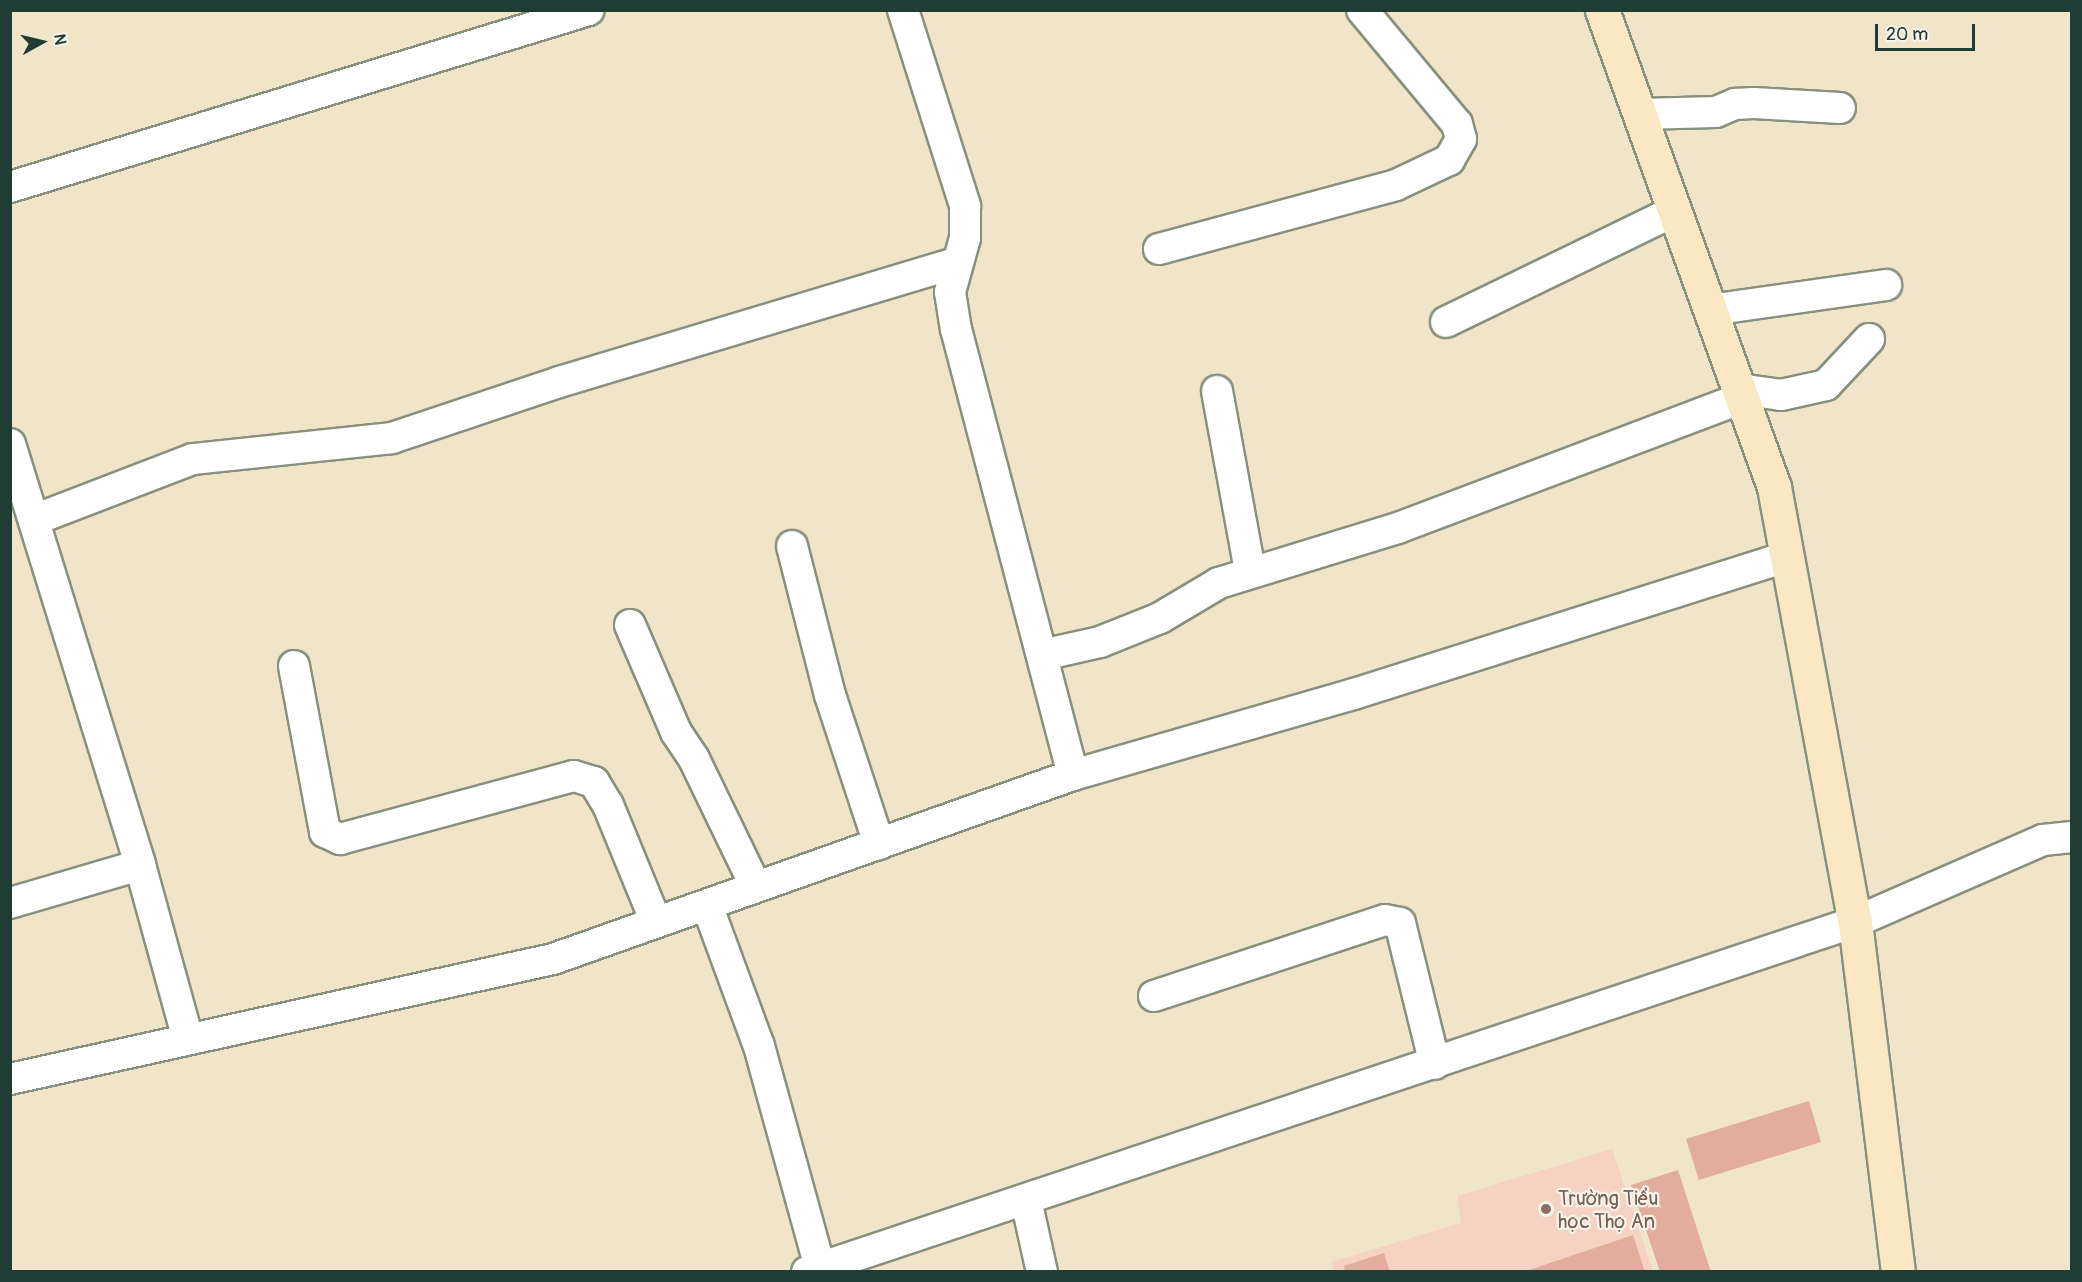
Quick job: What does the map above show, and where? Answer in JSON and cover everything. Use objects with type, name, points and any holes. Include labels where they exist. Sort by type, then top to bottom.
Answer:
[{"type":"street","points":[[10,187],[589,10]]},
{"type":"street","points":[[903,10],[965,206],[965,238],[956,263],[950,292],[956,329],[1073,775]]},
{"type":"street","points":[[1159,249],[1396,185],[1449,160],[1461,139],[1457,124],[1362,10]]},
{"type":"street","points":[[1602,10],[1774,487],[1855,922],[1898,1272]]},
{"type":"street","points":[[1640,114],[1716,112],[1735,104],[1754,103],[1840,108]]},
{"type":"street","points":[[1446,322],[1674,211]]},
{"type":"street","points":[[34,520],[193,459],[392,438],[559,382],[956,263]]},
{"type":"street","points":[[1710,310],[1886,285]]},
{"type":"street","points":[[1042,654],[1100,642],[1160,618],[1219,583],[1250,571],[1398,528],[1740,393],[1781,395],[1826,385],[1869,339]]},
{"type":"street","points":[[1217,391],[1250,571]]},
{"type":"street","points":[[10,444],[140,866],[188,1039]]},
{"type":"street","points":[[792,546],[830,695],[879,844]]},
{"type":"street","points":[[10,1079],[522,968],[1073,775],[1354,694],[1787,557]]},
{"type":"street","points":[[630,625],[676,732],[694,759],[756,887]]},
{"type":"street","points":[[294,666],[325,832],[340,838],[574,776],[594,782],[608,806],[657,922]]},
{"type":"street","points":[[707,905],[759,1046],[814,1269],[1435,1064],[1855,922],[2043,840],[2072,837]]},
{"type":"street","points":[[10,903],[140,866]]},
{"type":"street","points":[[1154,996],[1385,920],[1400,923],[1435,1064]]},
{"type":"street","points":[[1026,1200],[1042,1272]]},
{"type":"shaded area","name":"Trường Tiểu học Thọ An","points":[[1612,1149],[1653,1271],[1334,1272],[1331,1262],[1461,1223],[1457,1196]]},
{"type":"building","points":[[1809,1101],[1821,1142],[1699,1180],[1686,1139]]},
{"type":"building","points":[[1678,1170],[1711,1272],[1660,1272],[1631,1185]]},
{"type":"building","points":[[1633,1235],[1645,1272],[1526,1272],[1526,1271]]},
{"type":"building","points":[[1384,1253],[1390,1272],[1345,1272],[1344,1266]]},
{"type":"place","name":"Trường Tiểu học Thọ An","points":[[1546,1209]]}]
